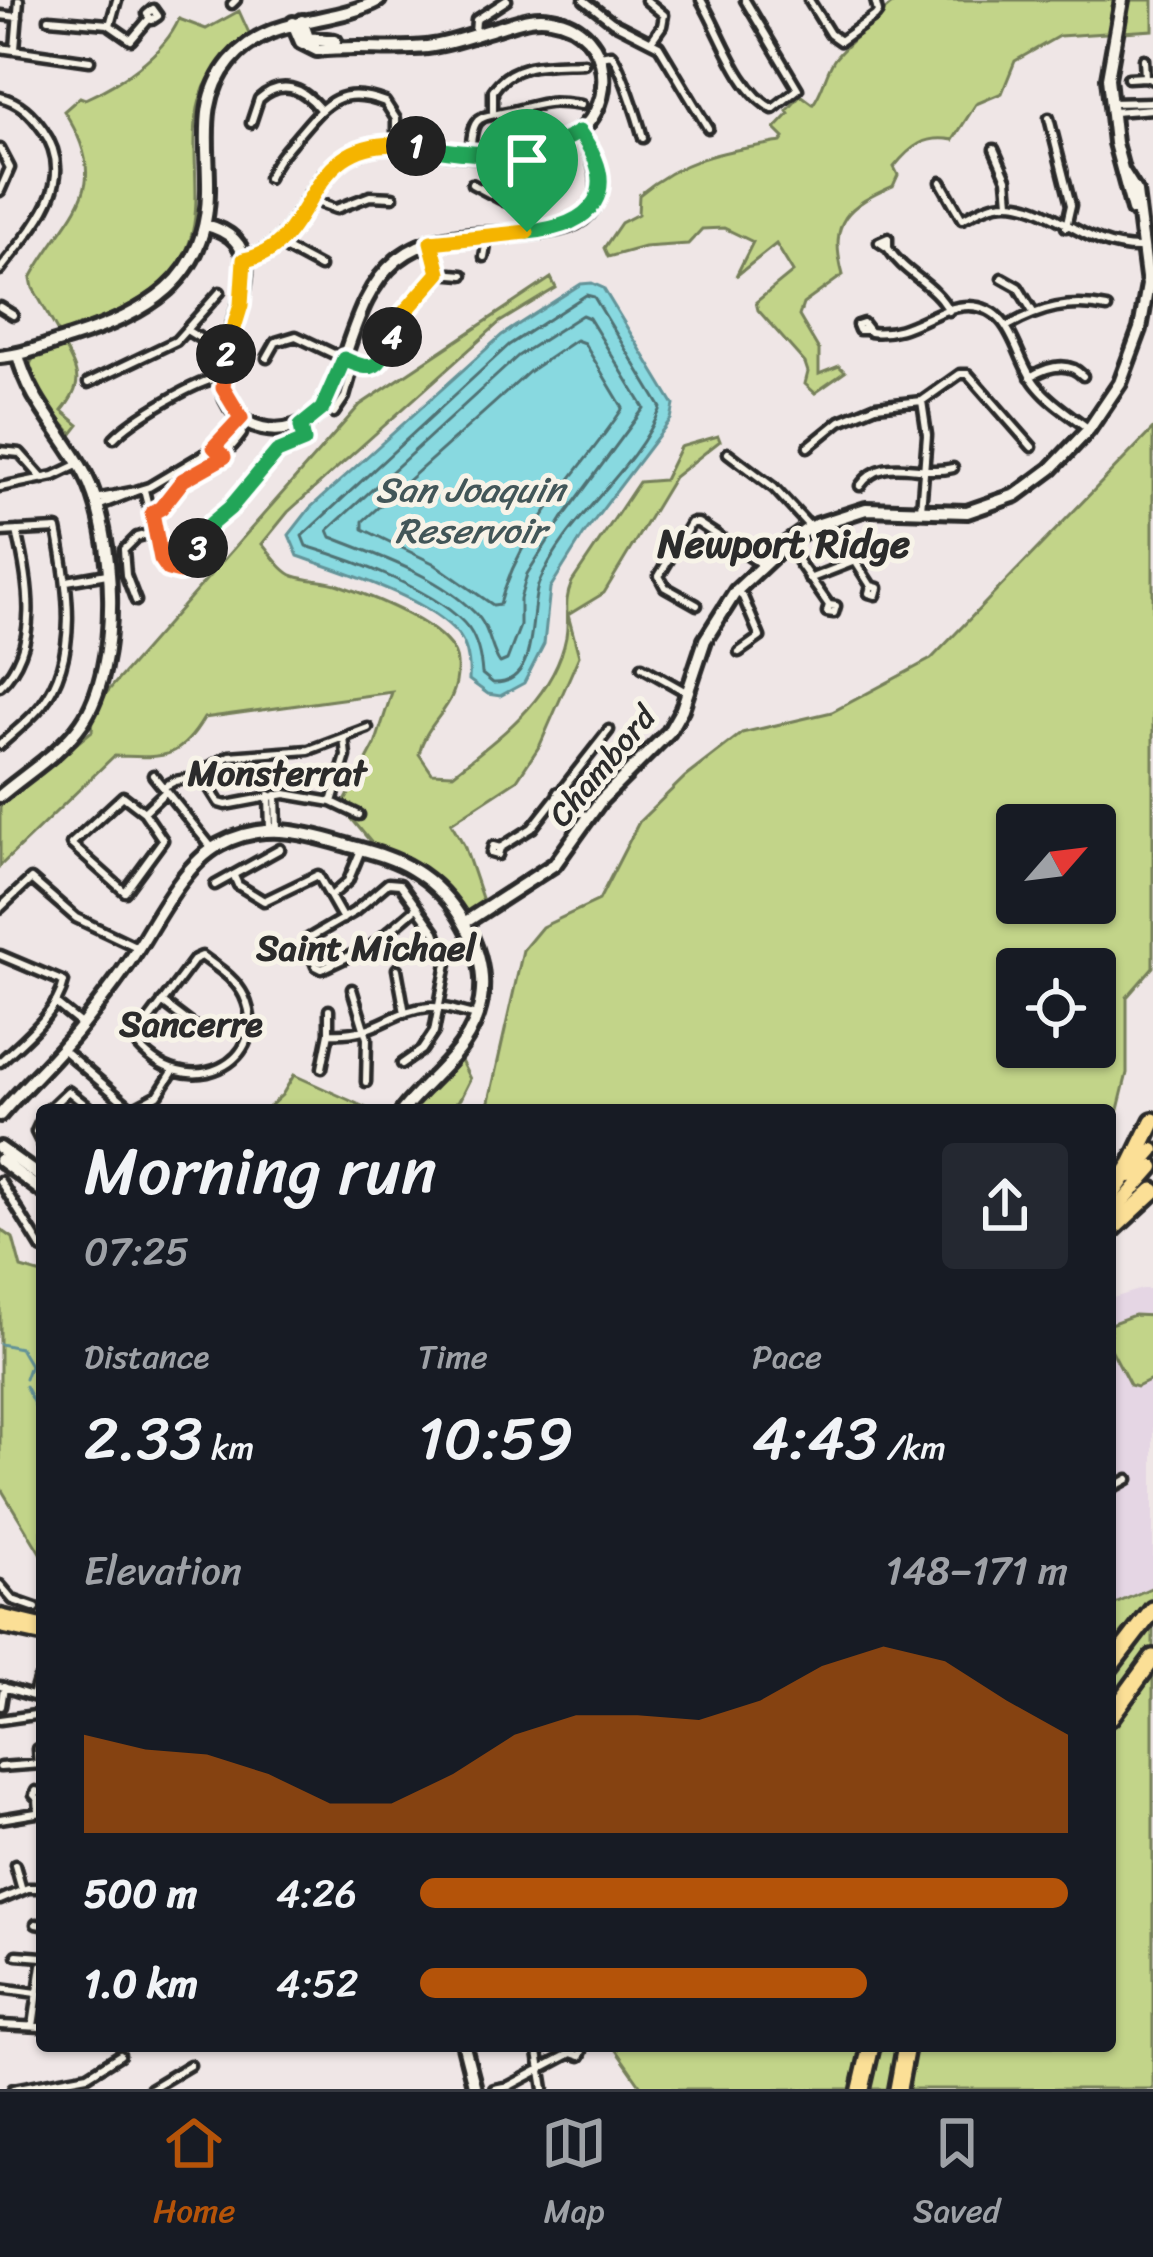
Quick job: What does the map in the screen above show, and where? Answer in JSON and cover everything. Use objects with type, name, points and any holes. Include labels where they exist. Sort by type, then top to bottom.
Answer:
[{"type":"highway","points":[[1116,1189],[1153,1121]]},
{"type":"highway","points":[[1116,1225],[1153,1191]]},
{"type":"highway","points":[[1116,1658],[1153,1610]]},
{"type":"highway","points":[[1116,1709],[1153,1658]]},
{"type":"highway","points":[[861,2089],[870,2052]]},
{"type":"highway","points":[[898,2089],[905,2052]]},
{"type":"main road","points":[[1116,1192],[1153,1150]]},
{"type":"main road","points":[[1116,1209],[1153,1167]]},
{"type":"main road","points":[[0,1616],[36,1625]]},
{"type":"main road","points":[[0,1626],[36,1634]]},
{"type":"street","points":[[15,49],[19,0]]},
{"type":"street","points":[[110,25],[118,0]]},
{"type":"street","points":[[0,357],[90,332],[158,299],[186,270],[206,225],[207,107],[216,80],[248,45],[298,22],[379,0]]},
{"type":"street","points":[[475,34],[476,20],[507,0]]},
{"type":"street","points":[[584,0],[612,22],[652,40],[670,61],[708,128]]},
{"type":"street","points":[[646,0],[664,15],[652,40]]},
{"type":"street","points":[[701,0],[742,75],[773,109],[798,89],[746,0]]},
{"type":"street","points":[[809,0],[835,40],[844,40],[878,12],[874,0]]},
{"type":"street","name":"Chambord","points":[[464,923],[555,864],[587,817],[669,732],[705,640],[736,591],[786,544],[810,527],[866,508],[967,512],[1016,495],[1051,469],[1089,429],[1120,383],[1140,328],[1148,286],[1145,248],[1123,175],[1110,108],[1108,78],[1122,0]]},
{"type":"street","points":[[0,15],[18,17]]},
{"type":"street","points":[[244,260],[279,245],[320,179],[343,159],[371,147],[396,144],[470,154],[540,149],[579,132],[595,116],[603,97],[600,56],[578,29],[550,18],[530,19],[428,47],[356,39],[316,45],[302,42],[298,22]]},
{"type":"street","points":[[49,19],[110,25],[131,40],[149,19]]},
{"type":"street","points":[[0,48],[90,61]]},
{"type":"street","points":[[600,56],[611,54],[618,60],[644,138]]},
{"type":"street","points":[[1128,78],[1149,79],[1144,59]]},
{"type":"street","points":[[494,112],[493,91],[509,74],[538,65],[584,63]]},
{"type":"street","points":[[251,123],[259,98],[277,88],[302,91],[319,108]]},
{"type":"street","points":[[0,270],[47,207],[57,180],[52,145],[19,103],[1,97]]},
{"type":"street","points":[[268,178],[278,156],[319,108],[350,97],[380,100],[394,114],[396,144]]},
{"type":"street","points":[[470,154],[474,126],[494,112],[542,101],[581,105]]},
{"type":"street","points":[[1110,108],[1153,106]]},
{"type":"street","points":[[1049,118],[1071,205],[1066,227]]},
{"type":"street","points":[[206,225],[232,237],[244,260],[242,297],[222,377],[227,400],[241,418],[271,431],[301,426],[316,415],[331,391],[367,299],[382,276],[406,254],[431,242],[569,225],[593,203],[600,171],[579,132]]},
{"type":"street","points":[[994,148],[1007,178],[1009,202]]},
{"type":"street","points":[[0,149],[10,168],[0,191]]},
{"type":"street","points":[[940,182],[962,219],[1009,202],[1119,249],[1145,248]]},
{"type":"street","points":[[472,184],[496,199],[550,196]]},
{"type":"street","points":[[308,198],[332,209],[370,196],[393,196]]},
{"type":"street","points":[[525,200],[527,232]]},
{"type":"street","points":[[484,257],[488,234]]},
{"type":"street","points":[[431,242],[439,273]]},
{"type":"street","points":[[279,245],[320,267]]},
{"type":"street","points":[[889,248],[906,272],[934,289],[949,311]]},
{"type":"street","points":[[439,273],[463,275]]},
{"type":"street","points":[[267,358],[277,342],[292,336],[365,368],[380,363],[404,313],[439,273]]},
{"type":"street","points":[[1002,278],[1018,287],[1033,312]]},
{"type":"street","points":[[88,383],[176,341],[220,292]]},
{"type":"street","points":[[1008,326],[1033,312],[1063,305],[1107,308]]},
{"type":"street","points":[[0,307],[13,314]]},
{"type":"street","points":[[868,330],[892,333],[949,311],[980,307],[1008,326],[1030,377],[1045,395],[1089,429]]},
{"type":"street","points":[[188,331],[201,340],[229,345]]},
{"type":"street","points":[[0,796],[70,738],[94,703],[108,634],[107,574],[96,503],[79,464],[31,396],[18,355]]},
{"type":"street","points":[[1030,377],[1059,366],[1083,376]]},
{"type":"street","points":[[808,447],[827,428],[857,412],[922,401],[960,374],[968,374],[1032,448]]},
{"type":"street","points":[[334,413],[351,376]]},
{"type":"street","points":[[114,438],[132,420],[196,383],[222,377]]},
{"type":"street","points":[[331,391],[345,397]]},
{"type":"street","points":[[921,510],[927,435],[922,401]]},
{"type":"street","points":[[96,503],[140,490],[214,447],[241,418]]},
{"type":"street","points":[[140,490],[152,513],[164,565],[176,572],[189,568],[211,524],[277,452],[304,441],[301,426]]},
{"type":"street","points":[[152,513],[183,480],[224,457],[242,434]]},
{"type":"street","points":[[214,447],[224,457]]},
{"type":"street","points":[[0,451],[20,453],[43,479]]},
{"type":"street","points":[[728,453],[775,488],[810,527]]},
{"type":"street","points":[[0,487],[43,479],[79,464]]},
{"type":"street","points":[[860,486],[873,471],[884,467],[953,468]]},
{"type":"street","points":[[697,604],[665,587],[659,576],[692,523],[761,564]]},
{"type":"street","points":[[0,532],[57,529],[69,615],[55,683],[34,715],[0,745]]},
{"type":"street","points":[[0,686],[18,660],[28,618],[27,578],[17,531]]},
{"type":"street","points":[[136,601],[125,570],[124,550],[137,536],[156,532]]},
{"type":"street","points":[[786,544],[829,605]]},
{"type":"street","points":[[809,579],[855,561],[872,586]]},
{"type":"street","points":[[67,580],[107,574]]},
{"type":"street","points":[[736,591],[760,638],[739,652]]},
{"type":"street","points":[[642,668],[688,693]]},
{"type":"street","points":[[359,815],[332,802],[273,795],[226,805],[219,803],[203,779],[204,770],[229,756],[309,750],[368,728]]},
{"type":"street","points":[[500,848],[532,828],[609,730]]},
{"type":"street","points":[[332,802],[346,756],[344,735]]},
{"type":"street","points":[[153,776],[212,848]]},
{"type":"street","points":[[144,812],[175,781],[203,779]]},
{"type":"street","points":[[558,793],[587,817]]},
{"type":"street","points":[[273,795],[273,830]]},
{"type":"street","points":[[123,796],[144,812],[163,840],[124,892],[71,844],[123,796]]},
{"type":"street","points":[[0,1115],[82,1025],[178,885],[212,848],[273,830],[307,833],[413,869],[464,923],[481,966],[482,996],[458,1054],[410,1104]]},
{"type":"street","points":[[215,885],[280,849]]},
{"type":"street","points":[[331,896],[349,881],[362,850]]},
{"type":"street","points":[[234,876],[238,885],[264,901],[318,875],[344,919]]},
{"type":"street","points":[[0,908],[31,879],[76,918],[137,947]]},
{"type":"street","points":[[402,1064],[429,1042],[447,963],[442,946],[400,884],[393,881],[344,919],[308,937],[305,944],[322,969],[373,945],[416,909]]},
{"type":"street","points":[[0,956],[62,979],[64,988],[0,1062]]},
{"type":"street","points":[[202,956],[232,979],[243,995],[248,1016],[245,1041],[229,1063],[210,1072],[192,1076],[172,1072],[135,1044],[136,1034],[162,1002],[202,956]]},
{"type":"street","points":[[397,968],[404,1013]]},
{"type":"street","points":[[352,989],[366,1032],[366,1082]]},
{"type":"street","points":[[162,1002],[199,1030]]},
{"type":"street","points":[[55,1003],[82,1025]]},
{"type":"street","points":[[329,1033],[366,1032],[404,1013],[439,1007],[476,1016]]},
{"type":"street","points":[[322,1068],[328,1010]]},
{"type":"street","points":[[62,1049],[125,1104]]},
{"type":"street","points":[[0,1124],[52,1060]]},
{"type":"street","points":[[141,1104],[158,1095],[172,1072]]},
{"type":"street","points":[[54,1104],[68,1091],[84,1104]]},
{"type":"street","points":[[0,1148],[36,1174]]},
{"type":"street","points":[[0,1160],[36,1187]]},
{"type":"street","points":[[0,1181],[36,1240]]},
{"type":"street","points":[[1116,1486],[1128,1479]]},
{"type":"street","points":[[0,1585],[13,1600],[35,1608]]},
{"type":"street","points":[[1,1706],[2,1687],[36,1696]]},
{"type":"street","points":[[0,1720],[36,1715]]},
{"type":"street","points":[[0,1767],[36,1764]]},
{"type":"street","points":[[0,1819],[36,1813]]},
{"type":"street","points":[[15,1865],[22,1891]]},
{"type":"street","points":[[0,1900],[36,1889]]},
{"type":"street","points":[[17,1955],[36,1960]]},
{"type":"street","points":[[0,1988],[36,1993]]},
{"type":"street","points":[[0,2025],[36,2026]]},
{"type":"street","points":[[466,2052],[475,2089]]},
{"type":"street","points":[[538,2052],[544,2089]]},
{"type":"street","points":[[494,2089],[505,2088],[571,2053]]},
{"type":"street","points":[[14,2089],[88,2074],[120,2055]]},
{"type":"street","points":[[150,2089],[190,2065]]},
{"type":"shaded area","points":[[1153,1289],[1153,1587],[1116,1605],[1116,1297]]},
{"type":"green space","points":[[898,0],[1153,0],[1153,30],[1059,36],[1015,61],[1002,93],[976,104],[953,140],[934,139],[913,148],[894,167],[898,175],[893,186],[853,208],[838,241],[843,275],[803,304],[799,316],[819,350],[819,374],[839,366],[845,372],[815,393],[805,384],[805,363],[758,310],[756,302],[793,272],[776,244],[736,276],[753,242],[724,228],[702,229],[688,244],[644,247],[608,257],[604,248],[621,223],[638,214],[639,195],[656,182],[723,153],[781,142],[784,138],[775,129],[787,111],[801,95],[813,104],[834,60]]},
{"type":"green space","points":[[239,11],[249,33],[217,66],[198,108],[194,225],[178,266],[137,301],[59,334],[31,278],[71,217],[86,182],[79,139],[64,111],[80,97],[98,93],[139,66],[163,44],[179,19],[206,29]]},
{"type":"green space","points":[[551,278],[556,288],[500,322],[288,512],[262,544],[290,574],[339,585],[390,605],[427,626],[453,650],[457,679],[453,692],[419,754],[432,773],[453,774],[522,715],[550,680],[566,637],[567,597],[572,582],[639,482],[664,480],[680,447],[718,436],[720,441],[674,477],[604,593],[568,615],[579,656],[540,745],[517,780],[451,823],[464,845],[485,907],[464,918],[419,869],[422,867],[374,846],[342,807],[375,745],[392,692],[204,718],[177,750],[145,757],[114,756],[0,866],[0,806],[92,731],[94,707],[360,405]]},
{"type":"green space","points":[[64,346],[77,379],[74,394],[62,411],[79,425],[72,434],[40,397],[28,368],[35,355]]},
{"type":"green space","points":[[1153,429],[1153,967],[1127,997],[1127,1073],[1116,1118],[1116,1104],[488,1104],[523,950],[542,927],[599,900],[639,822],[685,777],[742,733],[832,712],[931,659]]},
{"type":"green space","points":[[460,1059],[470,1079],[455,1104],[413,1104]]},
{"type":"green space","points":[[294,1075],[358,1104],[272,1104]]},
{"type":"green space","points":[[0,1229],[13,1238],[21,1268],[36,1272],[36,1546],[0,1487]]},
{"type":"green space","points":[[1134,1315],[1153,1316],[1153,1379],[1137,1387],[1130,1385],[1116,1358],[1116,1322]]},
{"type":"green space","points":[[1153,1587],[1153,2089],[643,2089],[617,2052],[1116,2052],[1116,1604]]},
{"type":"water","name":"San Joaquin Reservoir","points":[[581,284],[603,288],[674,405],[671,419],[584,534],[550,588],[544,644],[524,683],[500,696],[488,694],[469,680],[464,645],[444,621],[383,587],[298,556],[289,535],[310,508],[502,335]]},
{"type":"waterway","points":[[0,1344],[20,1348],[30,1365],[25,1379]]},
{"type":"waterway","points":[[25,1386],[36,1408]]},
{"type":"district","name":"Newport Ridge","points":[[784,543]]},
{"type":"district","name":"Monsterrat","points":[[277,773]]},
{"type":"district","name":"Saint Michael","points":[[366,948]]},
{"type":"district","name":"Sancerre","points":[[191,1024]]},
{"type":"route","points":[[579,132],[600,171],[593,203],[569,225],[527,232],[431,242],[438,277],[404,313],[380,363],[365,368],[344,359],[322,409],[301,426],[304,441],[277,452],[211,524],[189,568],[176,572],[164,565],[152,513],[183,480],[224,457],[214,447],[241,418],[224,393],[222,370],[241,305],[244,260],[279,245],[334,165],[381,145],[497,154],[552,146],[579,132]]}]
